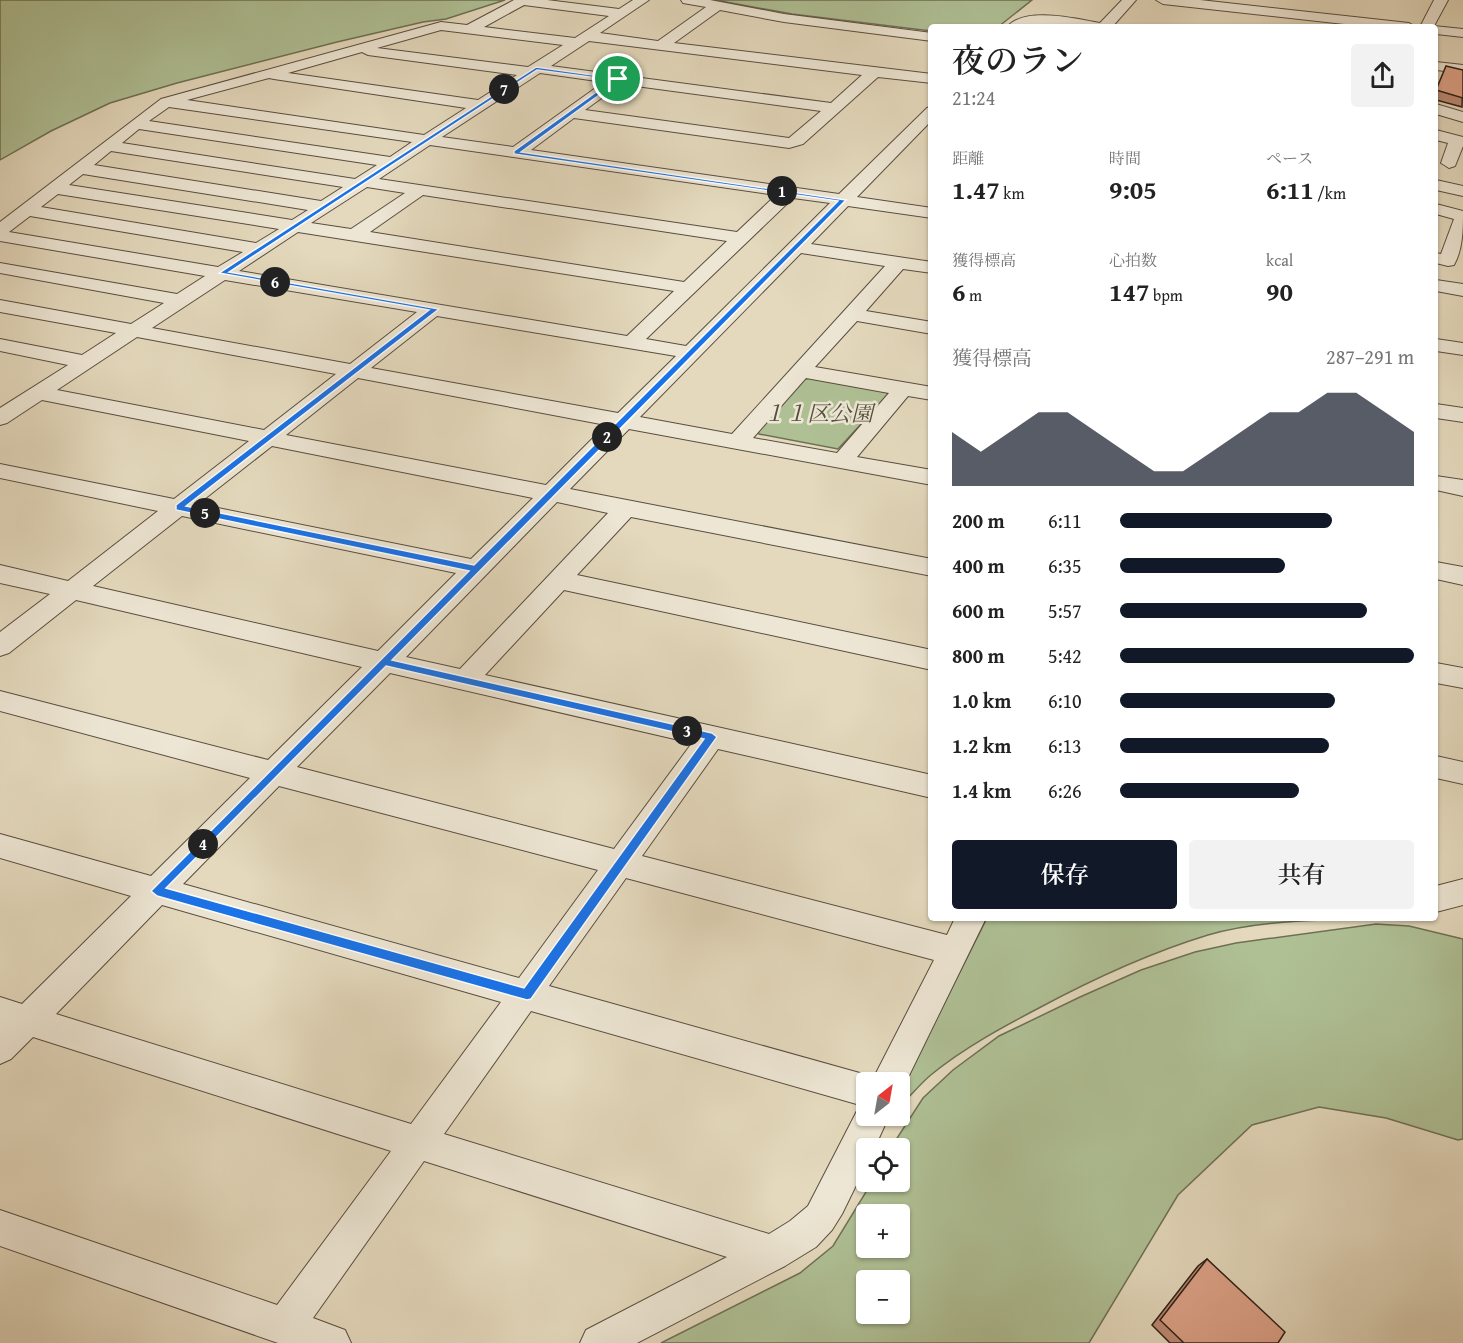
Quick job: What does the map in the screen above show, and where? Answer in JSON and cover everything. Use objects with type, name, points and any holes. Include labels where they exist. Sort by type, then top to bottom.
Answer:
[{"type":"street","points":[[0,418],[642,0]]},
{"type":"street","points":[[688,0],[784,18],[928,37]]},
{"type":"street","points":[[1105,24],[1129,0]]},
{"type":"street","points":[[1163,0],[1382,24]]},
{"type":"street","points":[[1430,24],[1444,1],[1434,0]]},
{"type":"street","points":[[470,29],[522,1],[621,13]]},
{"type":"street","points":[[1020,24],[1028,20],[1039,5]]},
{"type":"street","points":[[661,45],[717,6]]},
{"type":"street","points":[[1028,20],[1070,24]]},
{"type":"street","points":[[0,233],[166,102],[441,26],[661,45],[928,79]]},
{"type":"street","points":[[1438,30],[1463,33]]},
{"type":"street","points":[[356,49],[618,79],[835,108]]},
{"type":"street","points":[[1438,66],[1463,69]]},
{"type":"street","points":[[572,112],[789,143],[797,141],[874,72]]},
{"type":"street","points":[[265,74],[480,105]]},
{"type":"street","points":[[516,153],[618,79]]},
{"type":"street","points":[[166,102],[928,212]]},
{"type":"street","points":[[1438,110],[1463,117]]},
{"type":"street","points":[[0,1048],[14,1016],[157,891],[928,115]]},
{"type":"street","points":[[137,124],[391,162]]},
{"type":"street","points":[[1438,135],[1457,140],[1449,163]]},
{"type":"street","points":[[109,146],[740,238]]},
{"type":"street","points":[[80,168],[323,207]]},
{"type":"street","points":[[1438,185],[1463,191]]},
{"type":"street","points":[[55,188],[688,288]]},
{"type":"street","points":[[353,236],[420,190]]},
{"type":"street","points":[[631,343],[789,192]]},
{"type":"street","points":[[27,210],[258,249]]},
{"type":"street","points":[[1438,210],[1463,217],[1448,261],[1438,258]]},
{"type":"street","points":[[0,233],[691,353]]},
{"type":"street","points":[[796,247],[928,267]]},
{"type":"street","points":[[737,442],[898,263]]},
{"type":"street","points":[[0,268],[180,300]]},
{"type":"street","points":[[1438,286],[1463,290]]},
{"type":"street","points":[[0,306],[928,477]]},
{"type":"street","points":[[0,646],[435,309]]},
{"type":"street","points":[[852,315],[928,327]]},
{"type":"street","points":[[0,345],[85,362]]},
{"type":"street","points":[[1438,345],[1463,349]]},
{"type":"street","points":[[801,371],[928,393]]},
{"type":"street","points":[[842,461],[903,389]]},
{"type":"street","points":[[0,391],[34,395],[268,438],[928,567]]},
{"type":"street","points":[[1438,411],[1463,415]]},
{"type":"street","points":[[0,471],[476,569]]},
{"type":"street","points":[[1438,483],[1463,488]]},
{"type":"street","points":[[465,680],[626,508]]},
{"type":"street","points":[[1438,571],[1463,576]]},
{"type":"street","points":[[0,574],[928,786]]},
{"type":"street","points":[[559,580],[928,659]]},
{"type":"street","points":[[1438,673],[1463,678]]},
{"type":"street","points":[[0,701],[954,951]]},
{"type":"street","points":[[284,1326],[712,737]]},
{"type":"street","points":[[1438,767],[1463,773]]},
{"type":"street","points":[[0,846],[856,1088]]},
{"type":"street","points":[[1438,900],[1463,892]]},
{"type":"street","points":[[1438,902],[1463,908]]},
{"type":"street","points":[[894,1072],[969,921]]},
{"type":"street","points":[[14,1016],[772,1253]]},
{"type":"street","points":[[599,1343],[793,1241],[820,1218],[867,1126]]},
{"type":"street","points":[[0,1228],[332,1343]]},
{"type":"green space","points":[[0,0],[505,0],[446,19],[423,22],[337,42],[177,83],[110,103],[51,131],[0,160]]},
{"type":"green space","points":[[715,0],[1032,0],[1002,24],[928,24],[928,31],[792,14]]},
{"type":"green space","name":"１１区公園","points":[[812,378],[886,391],[888,395],[838,449],[759,434],[758,431],[805,379]]},
{"type":"green space","points":[[985,921],[1296,921],[1222,931],[1164,950],[1121,968],[1057,998],[970,1047],[921,1084],[910,1096],[910,1072]]},
{"type":"green space","points":[[1376,924],[1409,926],[1463,939],[1463,1139],[1458,1140],[1386,1118],[1319,1107],[1252,1125],[1178,1195],[1089,1343],[661,1343],[800,1273],[833,1246],[856,1208],[856,1258],[910,1258],[910,1204],[859,1204],[866,1192],[910,1192],[910,1138],[897,1138],[905,1126],[910,1126],[910,1118],[923,1098],[953,1070],[999,1036],[1141,970],[1195,952],[1236,943]]},
{"type":"building","points":[[1446,66],[1463,70],[1463,98],[1438,91]]},
{"type":"building","points":[[1207,1259],[1285,1332],[1278,1343],[1184,1343],[1160,1320]]},
{"type":"route","points":[[536,69],[618,79],[516,153],[843,200],[384,662],[712,737],[527,994],[157,891],[476,569],[179,508],[435,309],[222,273],[536,69]]}]
